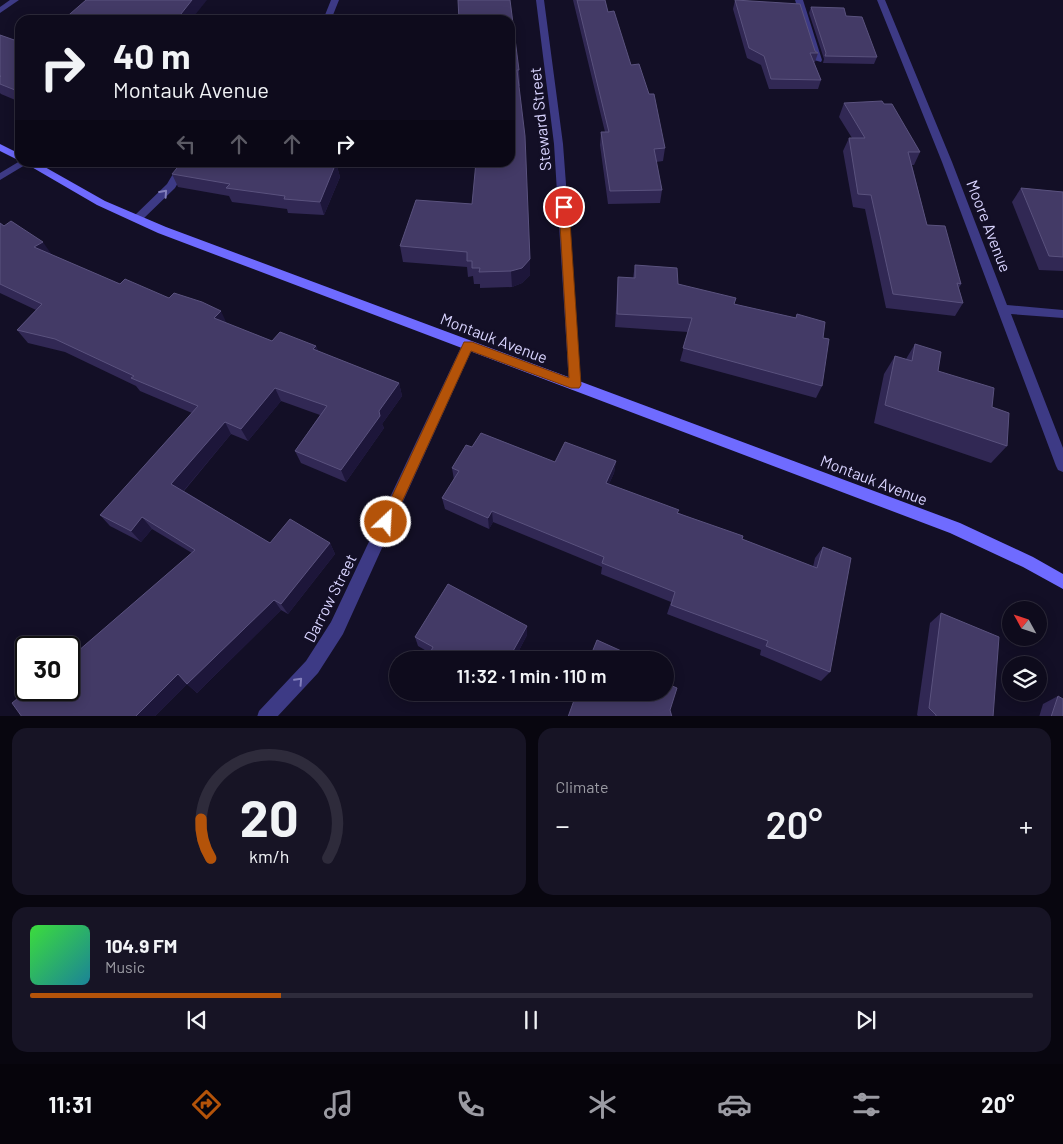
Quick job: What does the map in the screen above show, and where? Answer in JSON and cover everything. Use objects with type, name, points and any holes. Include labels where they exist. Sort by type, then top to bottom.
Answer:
[{"type":"street","points":[[0,11],[15,0]]},
{"type":"street","points":[[329,15],[335,0]]},
{"type":"street","name":"Steward Street","points":[[540,0],[561,169],[575,385]]},
{"type":"street","points":[[799,0],[818,60]]},
{"type":"street","name":"Moore Avenue","points":[[881,0],[1004,309],[1063,466]]},
{"type":"street","points":[[0,147],[15,155]]},
{"type":"street","points":[[0,177],[18,167]]},
{"type":"street","name":"Montauk Avenue","points":[[36,167],[74,189],[137,219],[954,528],[1028,562],[1063,582]]},
{"type":"street","points":[[137,219],[170,186],[182,167]]},
{"type":"street","points":[[1004,309],[1063,314]]},
{"type":"street","name":"Darrow Street","points":[[265,716],[312,667],[337,628],[468,345]]},
{"type":"building","points":[[86,0],[192,0],[180,15],[69,15]]},
{"type":"building","points":[[458,0],[510,0],[512,15],[459,15]]},
{"type":"building","points":[[577,0],[605,0],[608,12],[614,11],[631,65],[639,64],[649,94],[654,94],[665,148],[654,149],[662,190],[610,191],[601,132],[609,132]]},
{"type":"building","points":[[735,0],[800,4],[815,51],[818,53],[810,53],[821,80],[771,79],[764,56],[749,48]]},
{"type":"building","points":[[811,7],[844,8],[846,16],[862,17],[877,57],[825,56],[826,53]]},
{"type":"building","points":[[0,35],[15,40],[15,90],[0,84]]},
{"type":"building","points":[[515,39],[525,136],[530,259],[522,268],[511,271],[479,272],[480,268],[472,268],[472,261],[467,261],[467,252],[400,246],[416,200],[472,204],[476,167],[515,167]]},
{"type":"building","points":[[882,101],[884,104],[892,104],[920,152],[908,152],[927,225],[945,226],[961,284],[957,283],[963,303],[893,294],[871,195],[858,194],[849,138],[865,138],[844,103]]},
{"type":"building","points":[[178,167],[334,167],[320,202],[284,199],[285,196],[226,188],[230,184],[172,174]]},
{"type":"building","points":[[1021,188],[1063,192],[1063,257],[1049,256]]},
{"type":"building","points":[[11,221],[43,242],[34,247],[120,284],[125,279],[169,298],[174,293],[202,302],[221,311],[214,318],[272,341],[280,332],[316,346],[313,349],[399,383],[379,411],[380,416],[341,470],[295,451],[327,406],[275,388],[241,429],[225,422],[171,484],[270,543],[290,519],[330,543],[281,604],[274,600],[187,684],[178,674],[136,716],[21,716],[12,703],[15,701],[80,701],[80,649],[195,550],[142,517],[131,531],[100,515],[198,406],[131,378],[134,376],[55,339],[17,330],[42,304],[0,284],[0,223],[4,226]]},
{"type":"building","points":[[635,265],[677,268],[678,284],[736,298],[734,304],[796,318],[797,314],[825,322],[823,338],[829,339],[822,386],[683,348],[692,318],[617,314],[618,277],[635,278]]},
{"type":"building","points":[[915,344],[941,352],[938,371],[994,388],[992,407],[1009,413],[1007,446],[885,405],[895,356],[912,361]]},
{"type":"building","points":[[481,433],[555,462],[565,442],[616,461],[606,483],[679,510],[677,513],[743,536],[742,539],[817,568],[823,547],[851,558],[830,672],[766,646],[768,641],[671,605],[675,592],[602,563],[604,557],[492,511],[488,518],[442,498],[459,471],[452,468],[466,445],[472,447]]},
{"type":"building","points":[[448,584],[527,626],[513,651],[431,651],[433,647],[415,637]]},
{"type":"building","points":[[941,613],[999,637],[993,716],[936,716],[929,708]]},
{"type":"building","points":[[597,640],[621,651],[593,651]]},
{"type":"building","points":[[674,687],[677,688],[674,697]]},
{"type":"building","points":[[1058,696],[1063,699],[1063,716],[1051,716]]},
{"type":"building","points":[[574,701],[673,701],[670,710],[672,716],[568,716]]},
{"type":"route","points":[[386,522],[468,345],[575,385],[564,207]]}]
